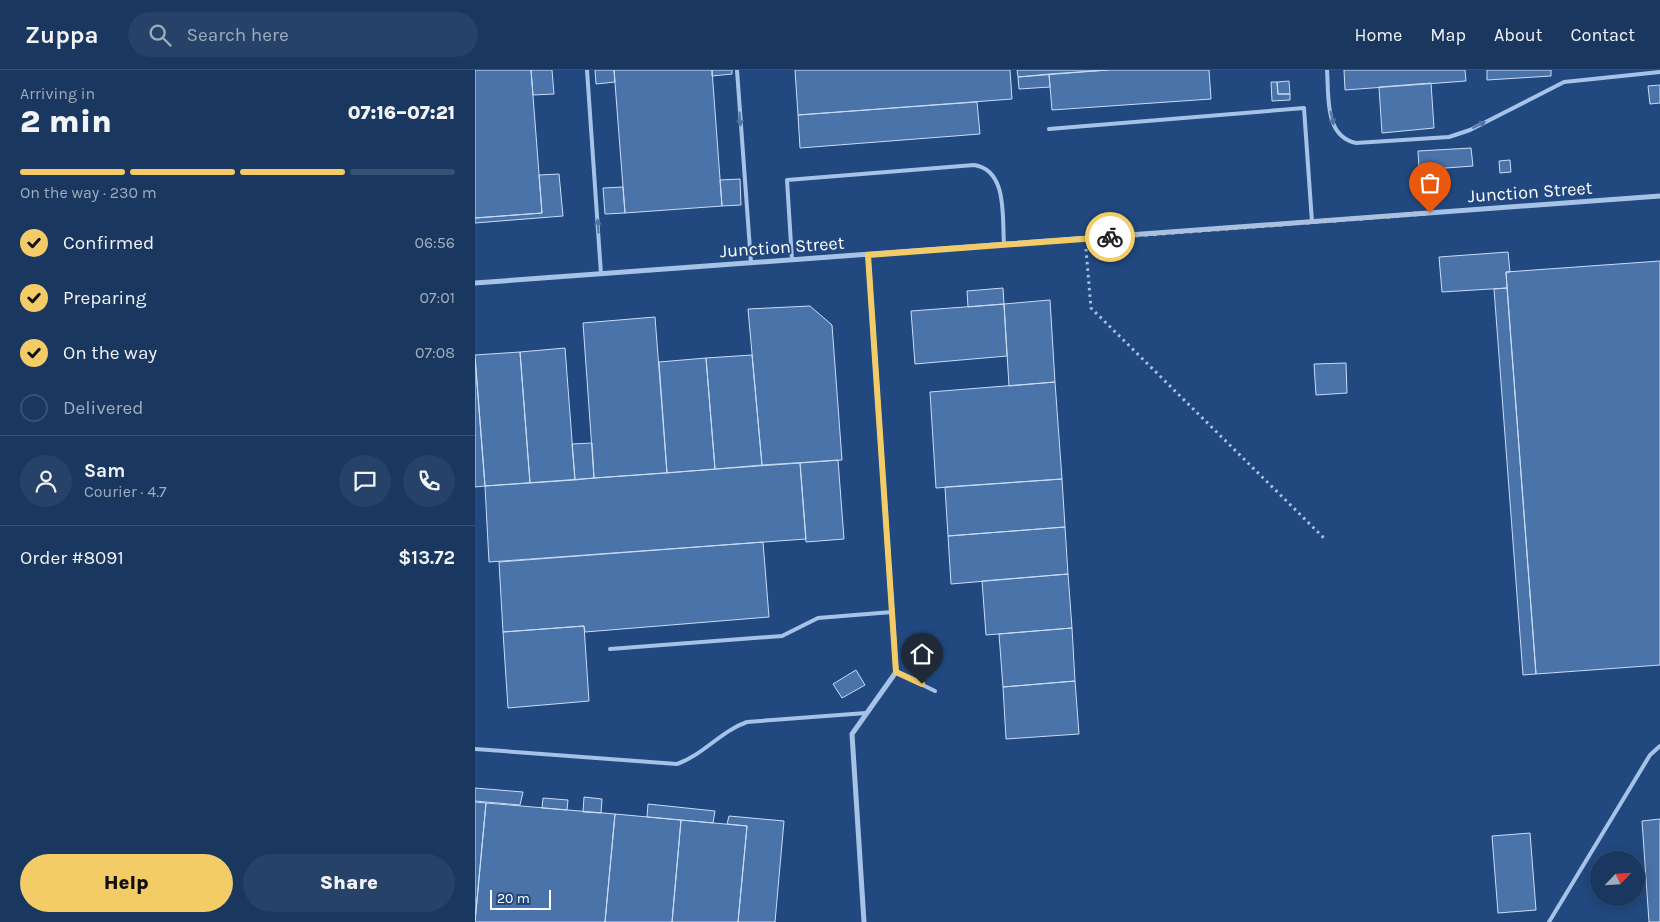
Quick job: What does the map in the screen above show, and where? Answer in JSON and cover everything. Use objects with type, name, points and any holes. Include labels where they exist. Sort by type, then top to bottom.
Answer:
[{"type":"street","name":"Junction Street","points":[[475,283],[1660,196]]},
{"type":"street","points":[[864,922],[852,734],[896,672],[868,255]]},
{"type":"lane","points":[[587,70],[601,274]]},
{"type":"lane","points":[[737,70],[751,263]]},
{"type":"lane","points":[[1327,70],[1333,124],[1342,137],[1356,143],[1449,136],[1470,130],[1565,82],[1660,72]]},
{"type":"lane","points":[[1049,129],[1304,108],[1313,222]]},
{"type":"lane","points":[[792,260],[787,180],[974,165],[989,170],[999,188],[1004,244]]},
{"type":"lane","points":[[610,649],[782,636],[818,618],[892,612]]},
{"type":"lane","points":[[896,672],[935,691]]},
{"type":"lane","points":[[475,749],[677,764],[695,756],[735,726],[747,722],[866,713]]},
{"type":"lane","points":[[1549,922],[1650,755],[1660,746]]},
{"type":"path","points":[[1086,239],[1091,308],[1326,540]]},
{"type":"building","points":[[475,70],[531,70],[542,213],[475,218]]},
{"type":"building","points":[[531,70],[552,70],[554,94],[533,95]]},
{"type":"building","points":[[595,70],[614,70],[615,82],[596,84]]},
{"type":"building","points":[[614,70],[712,70],[722,206],[625,213]]},
{"type":"building","points":[[712,70],[732,70],[732,74],[712,76]]},
{"type":"building","points":[[795,70],[1010,70],[1012,99],[798,115]]},
{"type":"building","points":[[1017,70],[1108,70],[1018,77]]},
{"type":"building","points":[[1108,70],[1209,70],[1211,99],[1052,110],[1049,74]]},
{"type":"building","points":[[1344,70],[1465,70],[1466,81],[1345,90]]},
{"type":"building","points":[[1487,70],[1551,70],[1551,76],[1487,80]]},
{"type":"building","points":[[1049,74],[1050,87],[1019,89],[1018,77]]},
{"type":"building","points":[[1289,81],[1290,94],[1278,94],[1277,82]]},
{"type":"building","points":[[1271,82],[1277,82],[1278,94],[1290,94],[1290,100],[1272,101]]},
{"type":"building","points":[[1431,83],[1434,128],[1382,133],[1379,87]]},
{"type":"building","points":[[1660,85],[1660,103],[1650,104],[1648,86]]},
{"type":"building","points":[[977,102],[980,134],[800,148],[798,115]]},
{"type":"building","points":[[1471,148],[1473,166],[1419,170],[1418,151]]},
{"type":"building","points":[[1510,160],[1511,172],[1500,173],[1499,161]]},
{"type":"building","points":[[559,174],[563,216],[475,223],[475,218],[542,213],[539,175]]},
{"type":"building","points":[[740,179],[741,205],[722,206],[720,180]]},
{"type":"building","points":[[623,187],[625,213],[605,214],[603,188]]},
{"type":"building","points":[[1508,252],[1510,272],[1506,272],[1507,288],[1442,292],[1439,257]]},
{"type":"building","points":[[1660,261],[1660,665],[1536,674],[1506,272]]},
{"type":"building","points":[[1003,288],[1004,304],[968,307],[967,291]]},
{"type":"building","points":[[1507,288],[1536,674],[1523,675],[1494,289]]},
{"type":"building","points":[[1050,300],[1055,382],[1009,386],[1004,304]]},
{"type":"building","points":[[1004,304],[1007,356],[915,364],[911,311]]},
{"type":"building","points":[[810,306],[832,325],[842,460],[762,465],[748,309]]},
{"type":"building","points":[[655,317],[667,473],[594,478],[583,323]]},
{"type":"building","points":[[565,348],[575,480],[530,483],[520,352]]},
{"type":"building","points":[[520,352],[530,483],[485,486],[475,355]]},
{"type":"building","points":[[752,355],[762,465],[715,469],[706,358]]},
{"type":"building","points":[[475,358],[485,486],[475,487]]},
{"type":"building","points":[[706,358],[715,469],[667,473],[659,362]]},
{"type":"building","points":[[1346,363],[1347,393],[1316,395],[1314,364]]},
{"type":"building","points":[[1055,382],[1062,479],[936,488],[930,392]]},
{"type":"building","points":[[592,443],[594,478],[575,480],[572,444]]},
{"type":"building","points":[[838,460],[844,539],[806,542],[800,463]]},
{"type":"building","points":[[800,463],[806,539],[489,562],[485,486]]},
{"type":"building","points":[[1062,479],[1065,527],[948,536],[945,487]]},
{"type":"building","points":[[1065,527],[1068,574],[951,584],[948,536]]},
{"type":"building","points":[[763,542],[769,617],[585,632],[584,626],[503,632],[499,562]]},
{"type":"building","points":[[1068,574],[1072,628],[986,635],[982,581]]},
{"type":"building","points":[[584,626],[589,701],[508,708],[503,632]]},
{"type":"building","points":[[1072,628],[1075,681],[1003,687],[999,634]]},
{"type":"building","points":[[856,670],[865,685],[842,698],[833,684]]},
{"type":"building","points":[[1075,681],[1079,734],[1006,739],[1003,687]]},
{"type":"building","points":[[475,788],[523,792],[520,805],[475,801]]},
{"type":"building","points":[[584,797],[602,799],[601,813],[583,812]]},
{"type":"building","points":[[543,798],[568,800],[567,810],[542,808]]},
{"type":"building","points":[[475,802],[486,803],[475,921]]},
{"type":"building","points":[[486,803],[615,814],[605,922],[475,922]]},
{"type":"building","points":[[648,804],[715,811],[713,823],[647,817]]},
{"type":"building","points":[[615,814],[681,820],[672,922],[605,922]]},
{"type":"building","points":[[729,816],[784,821],[775,922],[738,922],[747,826],[727,824]]},
{"type":"building","points":[[1660,819],[1660,922],[1649,922],[1642,821]]},
{"type":"building","points":[[681,820],[747,826],[738,922],[672,922]]},
{"type":"building","points":[[1530,833],[1536,910],[1498,913],[1492,836]]},
{"type":"way so far","points":[[1110,237],[1430,213]]},
{"type":"route","points":[[922,684],[896,672],[868,255],[1110,237]]}]
